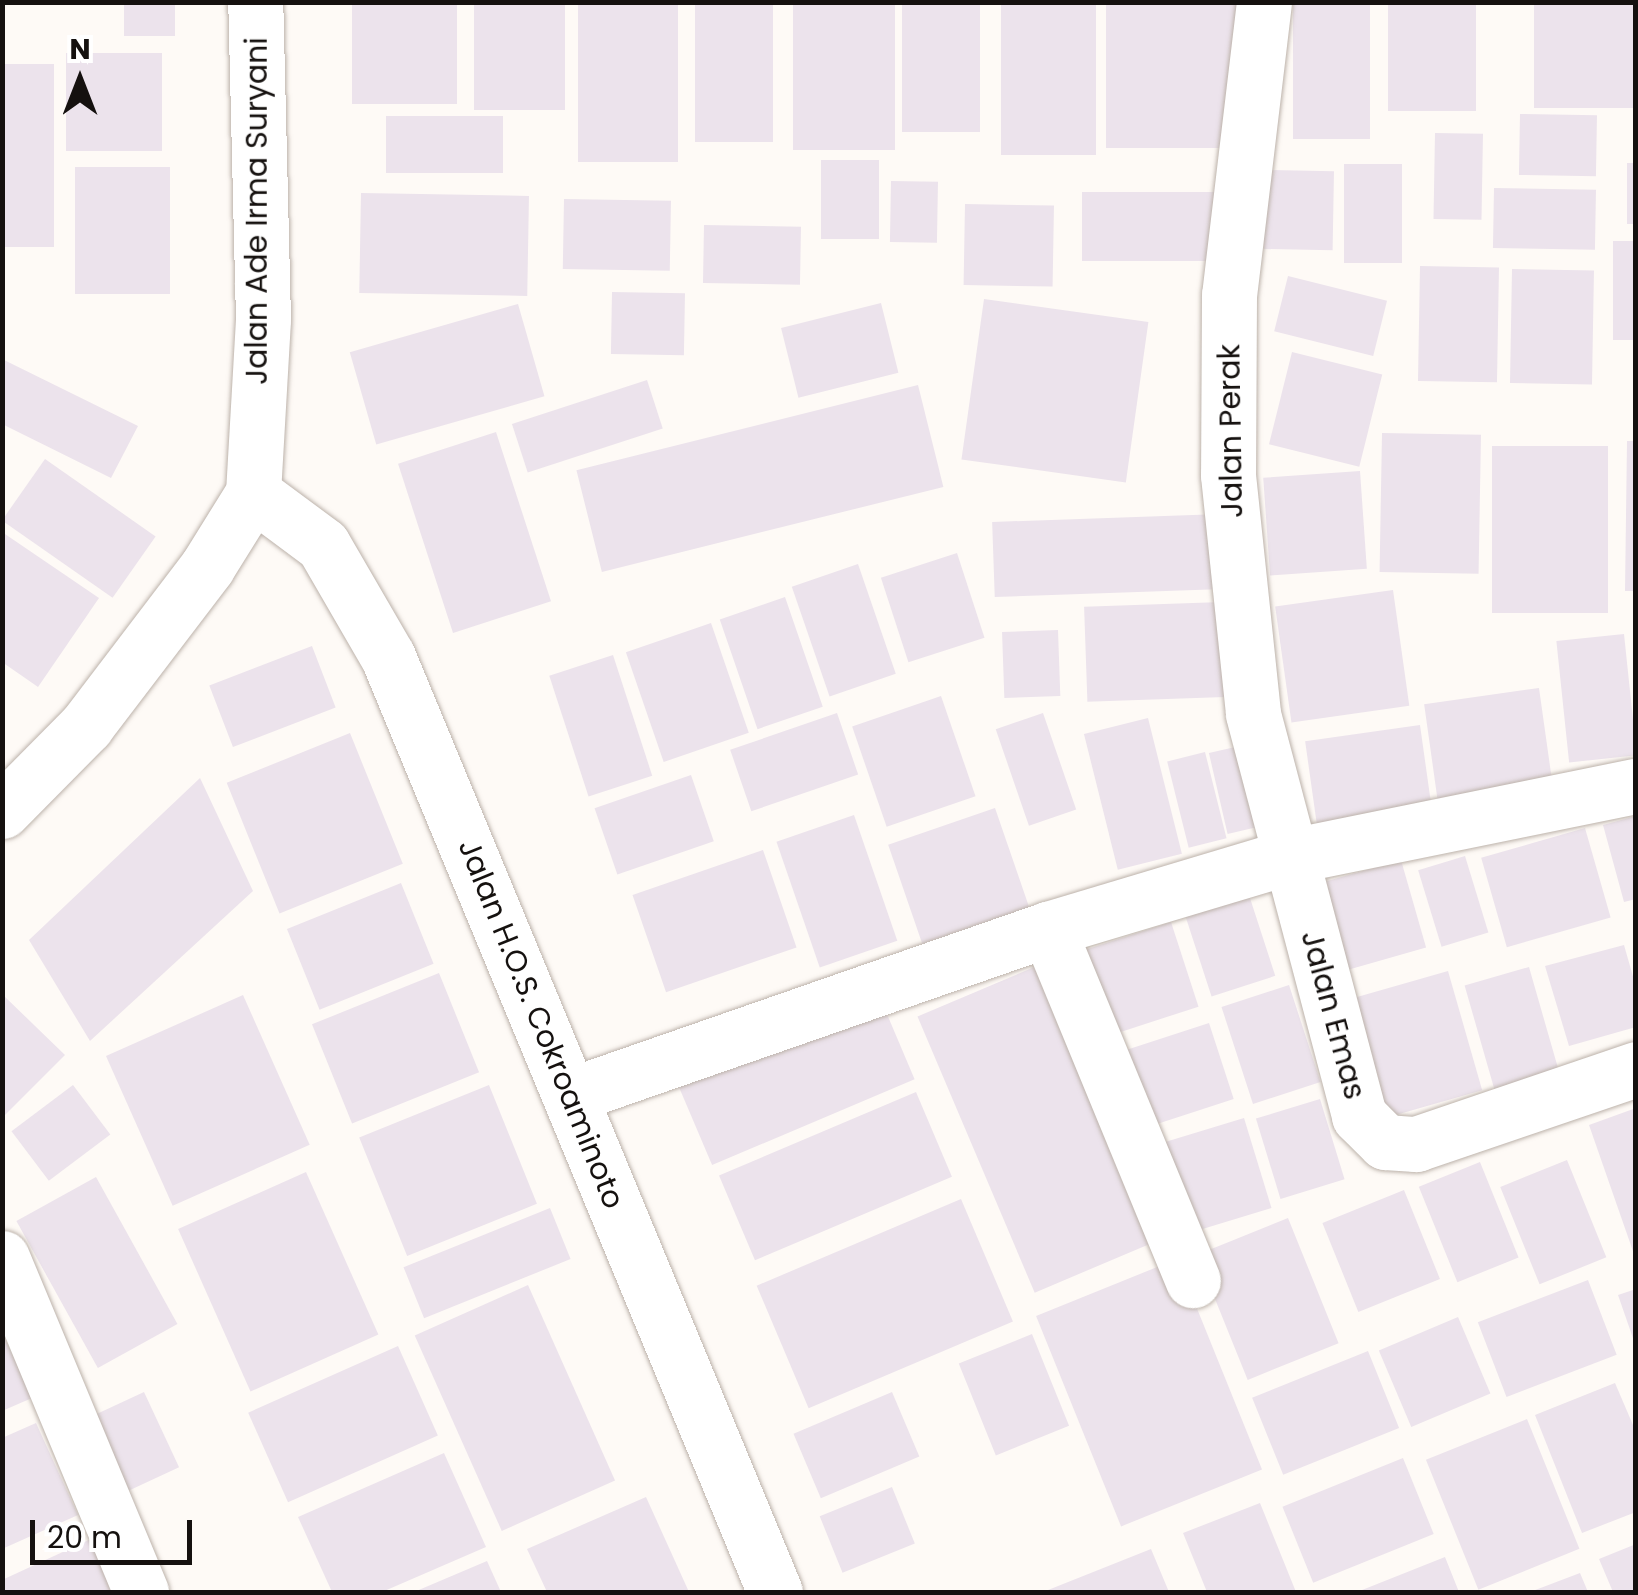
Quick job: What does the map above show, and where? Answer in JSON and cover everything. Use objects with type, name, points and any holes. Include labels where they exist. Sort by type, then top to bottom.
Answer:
[{"type":"street","name":"Jalan Ade Irma Suryani","points":[[2,812],[86,726],[207,567],[252,493],[263,319],[255,2]]},
{"type":"street","name":"Jalan Perak","points":[[1264,2],[1229,295],[1228,475],[1254,714],[1291,856]]},
{"type":"street","name":"Jalan H.O.S. Cokroaminoto","points":[[252,493],[324,544],[388,657],[776,1592]]},
{"type":"street","points":[[570,1095],[1048,929],[1291,856],[1636,786]]},
{"type":"street","name":"Jalan Emas","points":[[1291,856],[1360,1116],[1384,1142],[1416,1144],[1636,1069]]},
{"type":"street","points":[[1048,929],[1193,1280]]},
{"type":"street","points":[[2,1258],[141,1592]]},
{"type":"building","points":[[124,2],[175,2],[175,36],[124,36]]},
{"type":"building","points":[[352,2],[457,2],[457,104],[352,104]]},
{"type":"building","points":[[474,2],[565,2],[565,110],[474,110]]},
{"type":"building","points":[[578,2],[678,2],[678,162],[578,162]]},
{"type":"building","points":[[695,2],[773,2],[773,142],[695,142]]},
{"type":"building","points":[[793,2],[895,2],[895,150],[793,150]]},
{"type":"building","points":[[902,2],[980,2],[980,132],[902,132]]},
{"type":"building","points":[[1001,2],[1096,2],[1096,155],[1001,155]]},
{"type":"building","points":[[1106,2],[1243,2],[1243,148],[1106,148]]},
{"type":"building","points":[[1293,2],[1370,2],[1370,139],[1293,139]]},
{"type":"building","points":[[1388,2],[1476,2],[1476,111],[1388,111]]},
{"type":"building","points":[[1534,2],[1636,2],[1636,108],[1534,108]]},
{"type":"building","points":[[66,53],[162,53],[162,151],[66,151]]},
{"type":"building","points":[[2,64],[54,64],[54,247],[2,247]]},
{"type":"building","points":[[1520,114],[1597,115],[1596,176],[1519,175]]},
{"type":"building","points":[[386,116],[503,116],[503,173],[386,173]]},
{"type":"building","points":[[1435,133],[1483,134],[1481,220],[1433,219]]},
{"type":"building","points":[[821,160],[879,160],[879,239],[821,239]]},
{"type":"building","points":[[1627,163],[1636,163],[1636,224],[1627,224]]},
{"type":"building","points":[[1344,164],[1402,164],[1402,263],[1344,263]]},
{"type":"building","points":[[75,167],[170,167],[170,294],[75,294]]},
{"type":"building","points":[[1265,170],[1334,171],[1333,250],[1264,249]]},
{"type":"building","points":[[891,181],[938,182],[937,243],[890,242]]},
{"type":"building","points":[[1494,188],[1596,190],[1595,250],[1493,248]]},
{"type":"building","points":[[1082,192],[1215,192],[1215,261],[1082,261]]},
{"type":"building","points":[[361,193],[529,196],[527,296],[359,293]]},
{"type":"building","points":[[564,199],[671,201],[670,271],[563,269]]},
{"type":"building","points":[[965,204],[1054,206],[1053,287],[964,285]]},
{"type":"building","points":[[704,225],[801,227],[800,285],[703,283]]},
{"type":"building","points":[[1613,241],[1636,241],[1636,340],[1613,340]]},
{"type":"building","points":[[1420,266],[1499,267],[1497,382],[1418,381]]},
{"type":"building","points":[[1512,269],[1594,270],[1592,384],[1510,383]]},
{"type":"building","points":[[1288,276],[1387,301],[1373,356],[1274,331]]},
{"type":"building","points":[[612,292],[685,293],[684,355],[611,354]]},
{"type":"building","points":[[984,299],[1148,322],[1126,483],[961,459]]},
{"type":"building","points":[[881,303],[898,373],[798,398],[781,328]]},
{"type":"building","points":[[518,304],[544,396],[376,445],[350,352]]},
{"type":"building","points":[[1292,352],[1382,374],[1359,467],[1269,444]]},
{"type":"building","points":[[2,359],[138,426],[111,478],[2,424]]},
{"type":"building","points":[[647,380],[663,429],[528,472],[512,424]]},
{"type":"building","points":[[918,385],[943,487],[602,572],[576,470]]},
{"type":"building","points":[[496,432],[551,601],[453,633],[398,464]]},
{"type":"building","points":[[1382,433],[1481,435],[1479,574],[1380,572]]},
{"type":"building","points":[[1627,441],[1636,441],[1636,591],[1625,591]]},
{"type":"building","points":[[1492,446],[1608,446],[1608,613],[1492,613]]},
{"type":"building","points":[[45,459],[156,536],[113,598],[2,520]]},
{"type":"building","points":[[1360,471],[1367,569],[1270,576],[1263,478]]},
{"type":"building","points":[[1221,514],[1224,589],[995,597],[992,522]]},
{"type":"building","points":[[2,532],[99,598],[38,687],[2,662]]},
{"type":"building","points":[[957,553],[985,638],[908,662],[881,578]]},
{"type":"building","points":[[858,564],[896,674],[830,696],[792,587]]},
{"type":"building","points":[[1393,590],[1409,706],[1291,722],[1275,607]]},
{"type":"building","points":[[785,597],[823,707],[758,729],[720,619]]},
{"type":"building","points":[[1222,602],[1225,697],[1087,702],[1084,607]]},
{"type":"building","points":[[711,623],[749,733],[664,762],[626,652]]},
{"type":"building","points":[[1058,630],[1060,696],[1004,698],[1002,632]]},
{"type":"building","points":[[1624,634],[1636,755],[1569,762],[1556,641]]},
{"type":"building","points":[[312,646],[336,708],[233,747],[209,685]]},
{"type":"building","points":[[613,655],[652,776],[589,796],[549,676]]},
{"type":"building","points":[[1539,688],[1553,785],[1438,801],[1424,704]]},
{"type":"building","points":[[941,696],[976,796],[887,827],[852,727]]},
{"type":"building","points":[[837,713],[858,774],[751,811],[730,750]]},
{"type":"building","points":[[1043,713],[1076,809],[1029,826],[996,729]]},
{"type":"building","points":[[1148,718],[1182,854],[1118,870],[1084,734]]},
{"type":"building","points":[[1420,725],[1432,807],[1317,823],[1305,741]]},
{"type":"building","points":[[350,733],[403,864],[280,914],[227,783]]},
{"type":"building","points":[[1244,745],[1263,826],[1228,834],[1209,753]]},
{"type":"building","points":[[1205,752],[1227,838],[1189,848],[1167,761]]},
{"type":"building","points":[[691,775],[714,841],[617,874],[595,808]]},
{"type":"building","points":[[200,778],[253,891],[90,1041],[29,940]]},
{"type":"building","points":[[995,808],[1029,907],[922,944],[888,845]]},
{"type":"building","points":[[854,815],[897,941],[820,967],[776,842]]},
{"type":"building","points":[[1636,816],[1636,899],[1624,902],[1603,825]]},
{"type":"building","points":[[1585,828],[1611,917],[1507,947],[1481,858]]},
{"type":"building","points":[[763,850],[797,947],[666,992],[633,895]]},
{"type":"building","points":[[1465,856],[1488,933],[1442,947],[1418,870]]},
{"type":"building","points":[[1401,860],[1426,947],[1338,973],[1313,885]]},
{"type":"building","points":[[401,883],[434,964],[320,1010],[287,929]]},
{"type":"building","points":[[1249,895],[1275,976],[1212,997],[1185,916]]},
{"type":"building","points":[[1171,922],[1199,1007],[1101,1038],[1074,954]]},
{"type":"building","points":[[1624,945],[1636,987],[1636,1027],[1569,1046],[1545,966]]},
{"type":"building","points":[[1039,965],[1156,1241],[1035,1293],[917,1017]]},
{"type":"building","points":[[1529,967],[1559,1071],[1494,1089],[1465,985]]},
{"type":"building","points":[[1448,971],[1482,1090],[1386,1118],[1352,999]]},
{"type":"building","points":[[439,973],[479,1072],[352,1124],[312,1024]]},
{"type":"building","points":[[1289,985],[1321,1082],[1253,1104],[1221,1007]]},
{"type":"building","points":[[2,994],[65,1055],[5,1115],[2,1112]]},
{"type":"building","points":[[243,995],[310,1145],[173,1206],[106,1056]]},
{"type":"building","points":[[881,1000],[915,1079],[712,1165],[678,1086]]},
{"type":"building","points":[[1209,1023],[1234,1099],[1142,1129],[1118,1053]]},
{"type":"building","points":[[73,1085],[110,1135],[49,1181],[12,1131]]},
{"type":"building","points":[[489,1085],[537,1204],[407,1256],[359,1137]]},
{"type":"building","points":[[916,1092],[952,1177],[755,1260],[719,1176]]},
{"type":"building","points":[[1320,1099],[1345,1179],[1280,1199],[1256,1119]]},
{"type":"building","points":[[1636,1108],[1636,1257],[1635,1257],[1589,1125]]},
{"type":"building","points":[[1244,1118],[1271,1208],[1184,1234],[1157,1145]]},
{"type":"building","points":[[1567,1160],[1606,1257],[1540,1284],[1500,1187]]},
{"type":"building","points":[[1480,1162],[1519,1257],[1457,1282],[1419,1187]]},
{"type":"building","points":[[306,1172],[378,1335],[251,1392],[178,1229]]},
{"type":"building","points":[[96,1177],[177,1324],[98,1368],[16,1221]]},
{"type":"building","points":[[1404,1190],[1440,1279],[1358,1312],[1322,1223]]},
{"type":"building","points":[[961,1199],[1013,1321],[809,1408],[757,1286]]},
{"type":"building","points":[[550,1208],[571,1259],[424,1318],[404,1267]]},
{"type":"building","points":[[1288,1218],[1339,1343],[1248,1380],[1197,1255]]},
{"type":"building","points":[[1177,1259],[1262,1469],[1121,1526],[1036,1316]]},
{"type":"building","points":[[1588,1280],[1617,1355],[1507,1397],[1478,1322]]},
{"type":"building","points":[[528,1285],[615,1480],[502,1531],[415,1335]]},
{"type":"building","points":[[1636,1289],[1636,1344],[1635,1344],[1618,1295]]},
{"type":"building","points":[[1458,1317],[1490,1393],[1411,1427],[1379,1351]]},
{"type":"building","points":[[2,1332],[32,1398],[2,1411]]},
{"type":"building","points":[[1032,1334],[1069,1426],[996,1455],[959,1364]]},
{"type":"building","points":[[398,1346],[438,1436],[288,1502],[248,1413]]},
{"type":"building","points":[[1368,1351],[1399,1428],[1283,1475],[1252,1398]]},
{"type":"building","points":[[1615,1383],[1636,1432],[1636,1512],[1582,1533],[1535,1415]]},
{"type":"building","points":[[144,1392],[179,1467],[113,1498],[78,1423]]},
{"type":"building","points":[[892,1392],[919,1456],[821,1498],[794,1434]]},
{"type":"building","points":[[1527,1419],[1579,1549],[1478,1590],[1426,1460]]},
{"type":"building","points":[[36,1423],[78,1515],[2,1549],[2,1438]]},
{"type":"building","points":[[444,1453],[486,1547],[382,1592],[332,1592],[298,1517]]},
{"type":"building","points":[[1403,1458],[1434,1534],[1313,1583],[1282,1507]]},
{"type":"building","points":[[892,1487],[915,1544],[843,1573],[820,1516]]},
{"type":"building","points":[[646,1497],[689,1592],[547,1592],[527,1549]]},
{"type":"building","points":[[1260,1503],[1296,1592],[1207,1592],[1183,1533]]},
{"type":"building","points":[[93,1538],[118,1592],[2,1592],[2,1580]]},
{"type":"building","points":[[1636,1544],[1636,1592],[1613,1592],[1599,1559]]},
{"type":"building","points":[[1151,1549],[1169,1592],[1043,1592]]},
{"type":"building","points":[[1445,1557],[1459,1592],[1357,1592]]},
{"type":"building","points":[[487,1561],[501,1592],[414,1592]]},
{"type":"building","points":[[1580,1573],[1588,1592],[1530,1592]]}]
